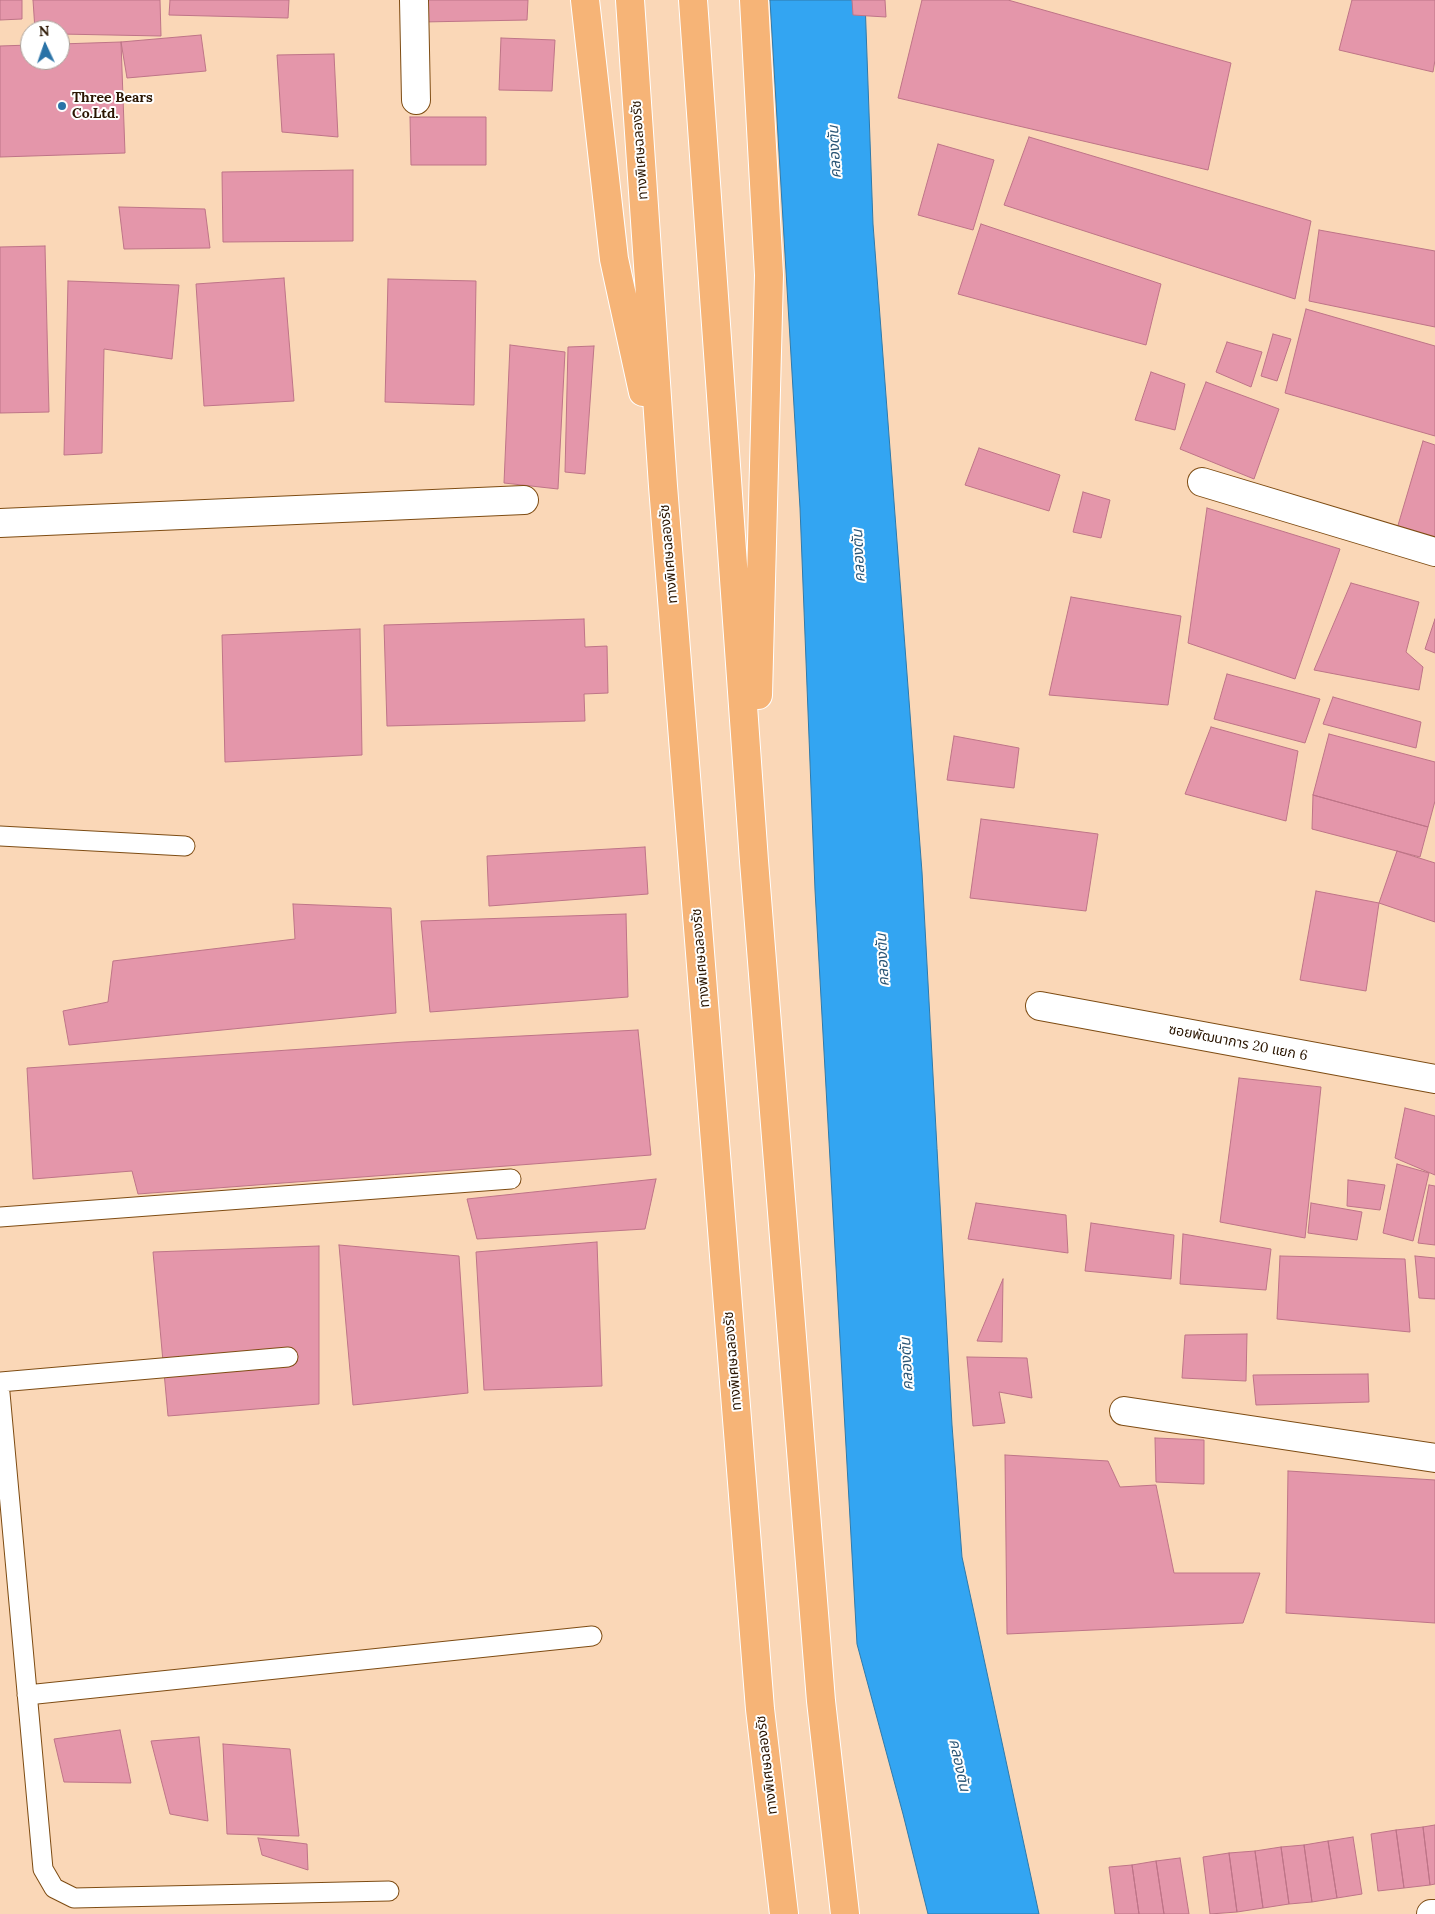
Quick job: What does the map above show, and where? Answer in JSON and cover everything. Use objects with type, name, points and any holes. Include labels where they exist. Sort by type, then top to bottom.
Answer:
[{"type":"highway","points":[[585,0],[614,259],[663,486]]},
{"type":"highway","name":"ทางพิเศษฉลองรัช","points":[[630,0],[663,486],[760,1709],[784,1914]]},
{"type":"highway","points":[[694,0],[754,861],[820,1701],[845,1914]]},
{"type":"highway","points":[[754,0],[768,275],[754,861]]},
{"type":"street","points":[[414,0],[416,100]]},
{"type":"street","points":[[1202,482],[1435,552]]},
{"type":"street","points":[[0,523],[524,500]]},
{"type":"street","name":"ซอยพัฒนาการ 20 แยก 6","points":[[1040,1006],[1435,1079]]},
{"type":"street","points":[[1124,1411],[1435,1458]]},
{"type":"lane","points":[[0,836],[185,846]]},
{"type":"lane","points":[[0,1217],[511,1179]]},
{"type":"lane","points":[[0,1382],[288,1357]]},
{"type":"lane","points":[[0,1393],[43,1869],[54,1888],[74,1898],[389,1890]]},
{"type":"lane","points":[[27,1695],[592,1636]]},
{"type":"water","name":"คลองตัน","points":[[770,0],[865,0],[873,224],[922,872],[952,1425],[962,1557],[1039,1914],[928,1914],[857,1644],[815,890],[800,508]]},
{"type":"building","points":[[0,0],[22,0],[22,19],[0,20]]},
{"type":"building","points":[[33,0],[160,0],[161,36],[70,34],[70,20],[34,20]]},
{"type":"building","points":[[170,0],[289,0],[288,18],[169,15]]},
{"type":"building","points":[[423,0],[528,0],[527,20],[422,22]]},
{"type":"building","points":[[852,0],[885,0],[886,17],[853,15]]},
{"type":"building","points":[[922,0],[1008,0],[1231,63],[1208,170],[898,98]]},
{"type":"building","points":[[1352,0],[1435,0],[1435,60],[1433,72],[1339,50]]},
{"type":"building","points":[[201,35],[206,71],[127,78],[121,42]]},
{"type":"building","points":[[501,38],[555,40],[552,91],[499,90]]},
{"type":"building","name":"Three Bears Co.Ltd.","points":[[121,42],[125,153],[0,157],[0,46],[20,45],[20,70],[70,70],[70,44]]},
{"type":"building","points":[[334,54],[338,137],[282,132],[277,55]]},
{"type":"building","points":[[410,117],[486,117],[486,165],[411,165]]},
{"type":"building","points":[[1029,137],[1311,221],[1295,299],[1004,205]]},
{"type":"building","points":[[938,144],[994,160],[973,230],[918,215]]},
{"type":"building","points":[[353,170],[353,241],[223,242],[222,172]]},
{"type":"building","points":[[119,207],[205,209],[210,248],[124,249]]},
{"type":"building","points":[[981,224],[1161,284],[1146,345],[958,294]]},
{"type":"building","points":[[1319,230],[1435,251],[1435,327],[1309,301]]},
{"type":"building","points":[[45,246],[49,412],[0,413],[0,247]]},
{"type":"building","points":[[284,278],[294,401],[204,406],[196,284]]},
{"type":"building","points":[[388,279],[476,281],[474,405],[385,402]]},
{"type":"building","points":[[68,281],[179,285],[172,359],[104,349],[102,453],[64,455]]},
{"type":"building","points":[[1306,309],[1435,346],[1435,436],[1285,393]]},
{"type":"building","points":[[1273,334],[1291,339],[1277,381],[1261,376]]},
{"type":"building","points":[[1227,342],[1262,352],[1251,387],[1216,372]]},
{"type":"building","points":[[510,345],[565,352],[558,489],[504,483]]},
{"type":"building","points":[[594,346],[585,474],[565,472],[568,347]]},
{"type":"building","points":[[1151,372],[1185,384],[1175,430],[1135,420]]},
{"type":"building","points":[[1206,382],[1279,409],[1254,479],[1180,449]]},
{"type":"building","points":[[1423,441],[1435,445],[1435,545],[1396,532]]},
{"type":"building","points":[[979,448],[1060,475],[1049,511],[965,485]]},
{"type":"building","points":[[1083,492],[1110,500],[1101,538],[1073,532]]},
{"type":"building","points":[[1207,508],[1340,549],[1295,679],[1188,643]]},
{"type":"building","points":[[1351,583],[1419,602],[1406,652],[1423,667],[1419,690],[1314,670]]},
{"type":"building","points":[[1071,597],[1181,616],[1168,705],[1049,695]]},
{"type":"building","points":[[584,619],[585,647],[607,646],[608,693],[584,694],[585,721],[387,726],[384,625]]},
{"type":"building","points":[[1435,619],[1435,653],[1425,649]]},
{"type":"building","points":[[360,629],[362,755],[225,762],[222,635]]},
{"type":"building","points":[[1227,674],[1320,699],[1305,743],[1214,719]]},
{"type":"building","points":[[1333,697],[1421,722],[1416,748],[1323,724]]},
{"type":"building","points":[[1211,727],[1298,751],[1286,821],[1185,794]]},
{"type":"building","points":[[1329,734],[1435,762],[1435,801],[1428,827],[1313,795]]},
{"type":"building","points":[[954,736],[1019,748],[1014,788],[947,780]]},
{"type":"building","points":[[1313,795],[1428,827],[1420,857],[1312,829]]},
{"type":"building","points":[[981,819],[1098,834],[1086,911],[970,898]]},
{"type":"building","points":[[645,847],[648,894],[489,906],[487,856]]},
{"type":"building","points":[[1397,851],[1435,863],[1435,922],[1379,903]]},
{"type":"building","points":[[1316,891],[1379,903],[1366,991],[1300,980]]},
{"type":"building","points":[[293,904],[391,908],[396,1013],[69,1045],[63,1011],[108,1002],[113,961],[295,939]]},
{"type":"building","points":[[626,914],[628,997],[430,1012],[421,921]]},
{"type":"building","points":[[638,1030],[651,1155],[138,1194],[132,1171],[33,1179],[27,1068],[405,1042]]},
{"type":"building","points":[[1239,1078],[1321,1087],[1305,1238],[1220,1222]]},
{"type":"building","points":[[1405,1108],[1435,1116],[1435,1175],[1395,1158]]},
{"type":"building","points":[[1397,1164],[1429,1173],[1413,1241],[1383,1233]]},
{"type":"building","points":[[656,1179],[645,1229],[477,1239],[467,1199]]},
{"type":"building","points":[[1348,1180],[1385,1185],[1380,1210],[1347,1206]]},
{"type":"building","points":[[1429,1185],[1435,1186],[1435,1245],[1418,1243]]},
{"type":"building","points":[[976,1203],[1066,1215],[1068,1253],[968,1239]]},
{"type":"building","points":[[1311,1203],[1362,1212],[1357,1240],[1308,1233]]},
{"type":"building","points":[[1091,1223],[1174,1235],[1171,1279],[1085,1271]]},
{"type":"building","points":[[1183,1234],[1271,1249],[1266,1290],[1180,1284]]},
{"type":"building","points":[[597,1242],[602,1386],[484,1390],[476,1252]]},
{"type":"building","points":[[339,1245],[459,1256],[468,1393],[353,1405]]},
{"type":"building","points":[[319,1246],[319,1404],[168,1416],[153,1252]]},
{"type":"building","points":[[1280,1256],[1405,1259],[1410,1332],[1277,1319]]},
{"type":"building","points":[[1415,1256],[1435,1258],[1435,1299],[1419,1298]]},
{"type":"building","points":[[1003,1279],[1002,1342],[977,1341]]},
{"type":"building","points":[[1247,1334],[1246,1381],[1182,1378],[1185,1335]]},
{"type":"building","points":[[967,1357],[1027,1358],[1032,1398],[999,1392],[1005,1423],[973,1426]]},
{"type":"building","points":[[1368,1374],[1369,1402],[1256,1405],[1253,1375]]},
{"type":"building","points":[[1155,1438],[1204,1440],[1204,1484],[1156,1482]]},
{"type":"building","points":[[1005,1455],[1108,1461],[1120,1487],[1156,1485],[1174,1573],[1260,1573],[1243,1623],[1007,1634]]},
{"type":"building","points":[[1288,1471],[1435,1480],[1435,1623],[1286,1613]]},
{"type":"building","points":[[120,1730],[131,1783],[64,1782],[54,1739]]},
{"type":"building","points":[[199,1737],[208,1821],[170,1814],[151,1741]]},
{"type":"building","points":[[223,1744],[290,1749],[299,1836],[227,1834]]},
{"type":"building","points":[[1435,1825],[1435,1884],[1430,1885],[1423,1827]]},
{"type":"building","points":[[1423,1827],[1430,1885],[1404,1888],[1396,1830]]},
{"type":"building","points":[[1396,1830],[1404,1888],[1378,1891],[1371,1834]]},
{"type":"building","points":[[1353,1837],[1362,1894],[1337,1898],[1328,1841]]},
{"type":"building","points":[[258,1838],[307,1844],[308,1870],[262,1855]]},
{"type":"building","points":[[1328,1841],[1337,1898],[1312,1902],[1304,1845]]},
{"type":"building","points":[[1304,1845],[1312,1902],[1289,1904],[1281,1847]]},
{"type":"building","points":[[1281,1847],[1289,1904],[1263,1908],[1255,1851]]},
{"type":"building","points":[[1255,1851],[1263,1908],[1237,1912],[1229,1853]]},
{"type":"building","points":[[1229,1853],[1237,1912],[1210,1914],[1203,1857]]},
{"type":"building","points":[[1180,1858],[1189,1914],[1164,1914],[1156,1861]]},
{"type":"building","points":[[1156,1861],[1164,1914],[1139,1914],[1132,1865]]},
{"type":"building","points":[[1132,1865],[1139,1914],[1115,1914],[1109,1867]]},
{"type":"place","name":"Three Bears Co.Ltd.","points":[[62,106]]}]
